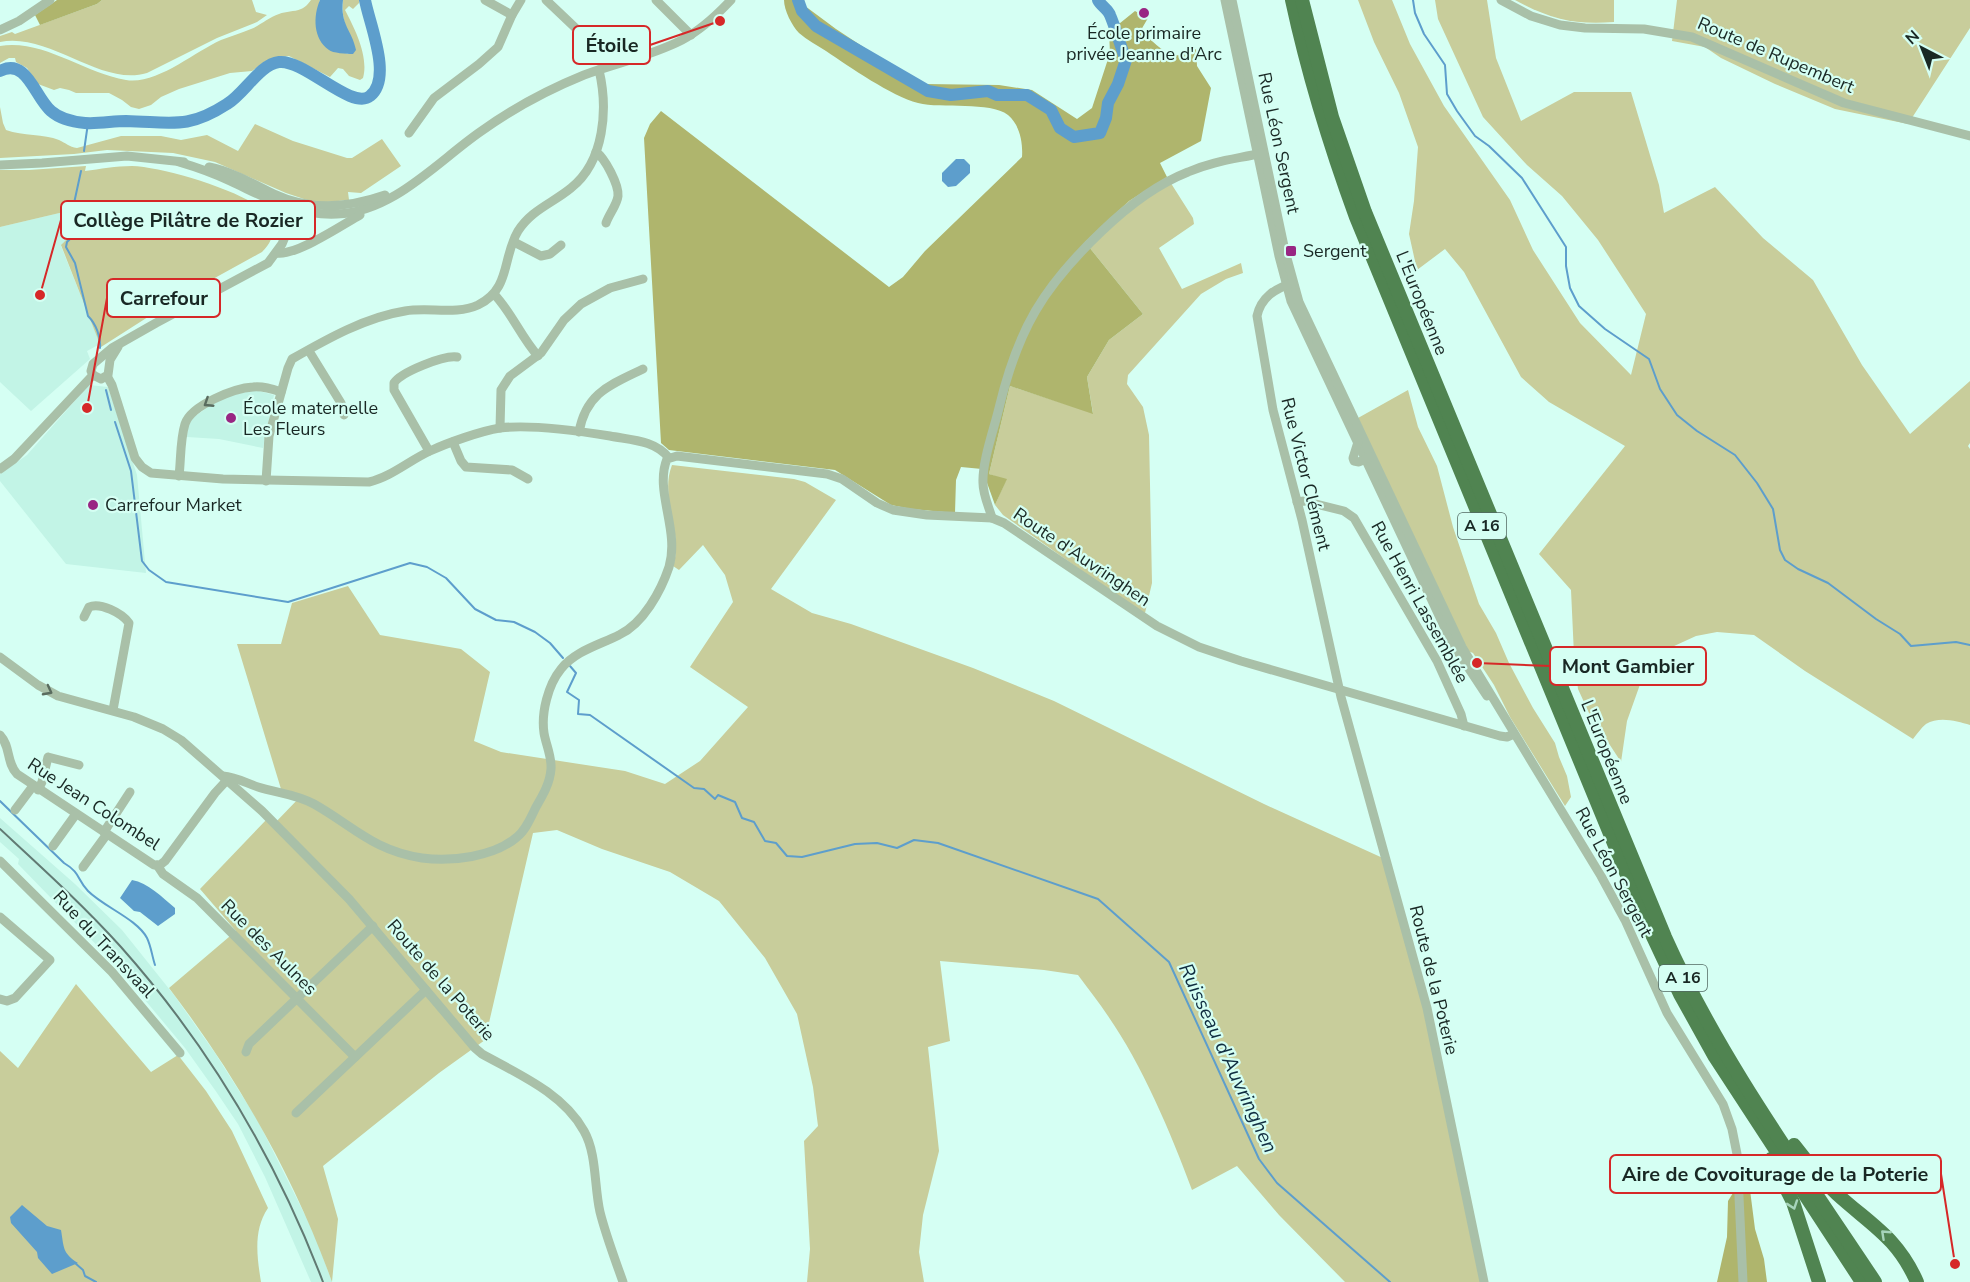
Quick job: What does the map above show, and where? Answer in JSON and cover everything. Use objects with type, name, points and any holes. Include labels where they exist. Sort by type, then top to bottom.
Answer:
[{"type":"highway","name":"L'Européenne","points":[[1292,0],[1304,53],[1325,126],[1369,249],[1648,926],[1705,1040],[1862,1282]]},
{"type":"highway","name":"L'Européenne","points":[[1302,0],[1317,64],[1341,144],[1369,224],[1665,937],[1708,1025],[1875,1282]]},
{"type":"highway","points":[[1705,1040],[1729,1088],[1787,1190],[1819,1282]]},
{"type":"highway","points":[[1754,1098],[1768,1109],[1827,1184],[1893,1242],[1908,1262],[1917,1282]]},
{"type":"street","points":[[0,30],[20,21],[50,0]]},
{"type":"street","points":[[485,0],[512,15]]},
{"type":"street","points":[[408,133],[434,98],[496,50],[521,0]]},
{"type":"street","points":[[546,0],[605,56],[610,65]]},
{"type":"street","points":[[656,0],[691,35]]},
{"type":"street","points":[[0,165],[42,164],[127,156],[213,168],[232,174],[293,205],[327,207],[351,204],[391,193],[416,180],[501,118],[549,91],[599,69],[671,45],[691,35],[731,0]]},
{"type":"street","name":"Rue Léon Sergent","points":[[1225,0],[1262,153]]},
{"type":"street","name":"Rue Léon Sergent","points":[[1232,0],[1293,307],[1358,442],[1354,460],[1357,463],[1368,458]]},
{"type":"street","name":"Route de Rupembert","points":[[1501,0],[1536,18],[1560,25],[1585,28],[1651,29],[1692,37],[1844,103],[1970,136]]},
{"type":"street","points":[[266,481],[268,441],[290,362],[360,324],[409,310],[471,307],[494,294],[499,287],[519,231],[531,215],[578,182],[590,165],[599,141],[604,96],[599,69]]},
{"type":"street","points":[[596,152],[605,161],[618,192],[606,223]]},
{"type":"street","points":[[992,518],[983,481],[1005,385],[1021,338],[1047,291],[1076,256],[1124,210],[1150,192],[1183,173],[1213,162],[1262,153]]},
{"type":"street","points":[[93,375],[92,367],[107,352],[156,322],[270,262],[277,253],[293,205]]},
{"type":"street","points":[[277,253],[285,254],[297,250],[360,215]]},
{"type":"street","points":[[514,242],[541,256],[550,254],[561,245]]},
{"type":"street","points":[[500,428],[501,390],[502,385],[510,376],[538,356],[564,320],[581,304],[616,286],[643,279]]},
{"type":"street","name":"Rue Léon Sergent","points":[[1289,284],[1368,458],[1456,636],[1602,876],[1625,920],[1667,1013],[1718,1094],[1732,1129],[1737,1154],[1743,1282]]},
{"type":"street","name":"Rue Victor Clément","points":[[1289,284],[1272,292],[1263,302],[1257,312],[1257,322],[1273,410],[1297,502],[1339,689]]},
{"type":"street","points":[[494,294],[504,305],[524,340],[538,356]]},
{"type":"street","points":[[93,375],[101,379],[108,371],[111,357],[121,344]]},
{"type":"street","points":[[309,351],[341,403],[344,415]]},
{"type":"street","points":[[429,451],[394,390],[394,383],[400,376],[444,357],[457,357]]},
{"type":"street","points":[[98,361],[104,362],[108,371],[134,455],[138,463],[152,473],[266,481],[369,482],[429,451],[500,428],[579,432],[653,445],[661,449],[669,458],[666,464],[664,485],[673,539],[672,554],[666,574],[636,624],[620,635],[577,655],[557,675],[550,690],[544,723],[551,764],[550,776],[545,791],[526,827],[515,839],[486,853],[462,859],[430,859],[412,856],[374,843],[299,796],[225,778]]},
{"type":"street","points":[[579,432],[584,411],[592,399],[643,369]]},
{"type":"street","points":[[0,470],[14,459],[93,375]]},
{"type":"street","points":[[179,476],[185,425],[190,416],[210,402],[234,390],[263,387],[281,392]]},
{"type":"street","points":[[453,442],[461,462],[466,467],[512,470],[528,479]]},
{"type":"street","name":"Route d'Auvringhen","points":[[669,458],[681,456],[827,474],[842,479],[881,505],[894,510],[927,515],[992,518],[1013,527],[1130,609],[1181,639],[1226,657],[1464,726],[1504,737],[1515,734]]},
{"type":"street","name":"Rue Henri Lassemblée","points":[[1297,502],[1304,501],[1344,511],[1354,518],[1437,661],[1461,714],[1464,726]]},
{"type":"street","points":[[84,617],[89,607],[95,605],[122,615],[129,623],[113,710]]},
{"type":"street","name":"Route de la Poterie","points":[[0,657],[34,683],[58,696],[113,710],[171,733],[225,778],[295,843],[373,926],[478,1052],[542,1089],[566,1108],[582,1127],[589,1144],[600,1211],[623,1282]]},
{"type":"street","name":"Route de la Poterie","points":[[1339,689],[1427,1008],[1484,1282]]},
{"type":"street","name":"Rue Jean Colombel","points":[[0,735],[7,745],[11,767],[17,774],[150,863],[157,865],[165,861],[225,778]]},
{"type":"street","points":[[15,810],[42,782],[48,757],[79,765]]},
{"type":"street","points":[[83,867],[130,792]]},
{"type":"street","points":[[53,846],[76,814]]},
{"type":"street","name":"Rue du Transvaal","points":[[0,861],[112,972],[180,1053]]},
{"type":"street","name":"Rue des Aulnes","points":[[157,865],[163,874],[197,897],[354,1057]]},
{"type":"street","points":[[0,917],[50,960],[12,999],[7,1001],[0,999]]},
{"type":"street","points":[[246,1052],[249,1044],[373,926]]},
{"type":"street","points":[[296,1113],[426,990]]},
{"type":"shaded area","points":[[102,0],[252,0],[256,12],[267,15],[257,22],[217,38],[147,73],[129,75],[111,73],[37,45],[19,41],[0,42],[0,36],[12,32],[15,34],[97,4]]},
{"type":"shaded area","points":[[311,0],[320,0],[319,3],[342,52],[348,54],[354,45],[345,23],[343,0],[359,0],[353,9],[349,6],[345,10],[363,52],[364,70],[363,78],[360,80],[338,68],[330,77],[289,56],[264,62],[252,71],[230,73],[179,89],[139,109],[131,107],[109,93],[76,93],[60,88],[54,90],[38,84],[27,68],[16,62],[15,58],[9,58],[0,63],[0,46],[16,45],[48,52],[94,71],[126,80],[150,78],[163,73],[210,45],[255,27],[275,15],[303,8]]},
{"type":"shaded area","points":[[1358,0],[1392,0],[1410,44],[1444,106],[1510,200],[1533,250],[1580,323],[1631,375],[1646,314],[1598,240],[1562,196],[1527,165],[1483,117],[1438,19],[1435,0],[1487,0],[1496,58],[1521,121],[1574,92],[1631,92],[1659,185],[1664,213],[1715,187],[1763,238],[1813,280],[1862,365],[1910,434],[1970,381],[1970,443],[1968,446],[1970,449],[1970,725],[1937,720],[1926,724],[1913,739],[1805,671],[1754,635],[1717,632],[1696,636],[1661,652],[1648,662],[1627,721],[1621,762],[1589,713],[1578,689],[1571,590],[1539,554],[1625,446],[1549,402],[1521,377],[1464,272],[1445,249],[1417,270],[1409,234],[1418,147],[1399,93],[1374,42]]},
{"type":"shaded area","points":[[1515,0],[1614,0],[1614,22],[1563,19],[1540,12]]},
{"type":"shaded area","points":[[1677,0],[1970,0],[1970,28],[1908,124],[1835,109],[1775,84],[1721,58],[1705,47],[1672,41]]},
{"type":"shaded area","points":[[0,107],[6,130],[53,138],[77,148],[121,136],[161,136],[181,140],[207,135],[238,151],[255,124],[293,141],[347,158],[352,158],[382,139],[401,166],[361,193],[348,192],[349,200],[316,203],[286,193],[215,162],[173,153],[107,150],[0,158]]},
{"type":"shaded area","points":[[86,166],[85,171],[126,166],[147,167],[186,176],[228,191],[247,199],[273,218],[272,237],[262,252],[173,301],[101,347],[61,245],[75,229],[73,216],[68,211],[0,227],[0,170]]},
{"type":"shaded area","points":[[1167,177],[1193,218],[1194,224],[1159,248],[1182,289],[1241,263],[1243,273],[1226,279],[1201,294],[1128,375],[1127,384],[1143,407],[1149,435],[1152,583],[1145,613],[1003,515],[995,505],[1006,480],[989,474],[1010,386],[1093,413],[1087,377],[1109,340],[1143,314],[1085,242],[1129,201]]},
{"type":"shaded area","points":[[68,211],[77,222],[76,231],[61,246],[100,344],[87,351],[90,359],[31,411],[0,382],[0,227]]},
{"type":"shaded area","points":[[89,385],[108,387],[137,475],[146,573],[66,564],[0,481],[0,474],[27,455]]},
{"type":"shaded area","name":"École maternelle Les Fleurs","points":[[255,390],[274,395],[263,448],[219,439],[187,437],[188,425],[194,417],[211,405],[225,397]]},
{"type":"shaded area","points":[[1408,390],[1418,427],[1437,466],[1453,527],[1479,604],[1533,708],[1555,743],[1567,776],[1571,797],[1565,806],[1510,717],[1494,685],[1473,653],[1468,651],[1358,418]]},
{"type":"shaded area","points":[[672,465],[794,479],[805,482],[836,500],[771,589],[812,613],[851,624],[973,668],[1054,701],[1264,804],[1385,859],[1427,1008],[1487,1282],[1345,1282],[1279,1215],[1237,1166],[1192,1190],[1165,1123],[1133,1056],[1105,1011],[1078,975],[940,961],[950,1041],[928,1047],[939,1151],[923,1215],[919,1252],[924,1282],[807,1282],[810,1249],[804,1141],[818,1126],[813,1087],[797,1014],[765,958],[719,901],[670,872],[602,849],[557,830],[533,833],[485,1040],[439,1073],[323,1166],[338,1219],[332,1282],[300,1204],[262,1129],[218,1057],[169,988],[236,931],[200,889],[267,819],[272,826],[301,796],[281,789],[237,644],[281,644],[292,603],[348,586],[380,635],[461,649],[490,672],[474,741],[501,752],[625,771],[665,784],[700,761],[748,707],[690,667],[733,602],[725,575],[703,545],[679,570],[673,566],[676,541],[668,490]]},
{"type":"shaded area","points":[[0,818],[75,884],[122,930],[174,995],[215,1053],[257,1119],[314,1233],[332,1282],[311,1282],[265,1177],[238,1124],[185,1048],[115,964],[18,864],[19,859],[0,842]]},
{"type":"shaded area","points":[[76,984],[151,1072],[178,1055],[206,1091],[232,1131],[268,1208],[258,1234],[261,1282],[0,1282],[0,1051],[18,1068]]},
{"type":"green space","points":[[57,0],[102,0],[97,4],[40,25],[35,15]]},
{"type":"green space","points":[[784,0],[804,0],[805,6],[836,29],[925,84],[999,85],[1032,90],[1077,119],[1092,108],[1110,53],[1109,32],[1135,11],[1148,18],[1141,30],[1143,33],[1167,53],[1180,55],[1196,49],[1197,66],[1211,88],[1201,141],[1160,163],[1167,177],[1129,201],[1085,242],[1143,314],[1109,340],[1087,377],[1093,414],[1010,386],[989,474],[1007,479],[995,505],[982,469],[961,467],[956,480],[955,513],[891,505],[835,470],[669,450],[661,443],[644,138],[650,124],[661,111],[889,287],[903,277],[925,251],[1022,157],[1020,134],[1008,115],[990,108],[918,103],[883,88],[799,33],[789,18]]},
{"type":"green space","points":[[1750,1190],[1755,1229],[1764,1259],[1767,1282],[1717,1282],[1727,1237],[1728,1201],[1733,1193]]},
{"type":"water","points":[[320,0],[343,0],[343,16],[356,50],[353,54],[331,51],[320,40],[317,34],[316,13]]},
{"type":"water","points":[[956,159],[964,159],[970,165],[970,173],[956,186],[948,187],[942,181],[942,173]]},
{"type":"water","points":[[132,880],[144,884],[160,895],[175,908],[175,914],[158,926],[140,912],[134,911],[120,898]]},
{"type":"water","points":[[22,1205],[47,1226],[61,1230],[66,1253],[78,1263],[52,1274],[38,1258],[37,1252],[11,1223],[10,1217]]},
{"type":"waterway","points":[[0,71],[9,68],[24,74],[51,111],[67,120],[85,123],[126,121],[178,123],[201,118],[227,104],[265,68],[279,62],[301,68],[340,91],[362,99],[370,96],[377,88],[380,64],[365,0]]},
{"type":"waterway","points":[[798,0],[802,11],[816,26],[928,91],[951,95],[988,91],[997,95],[1027,95],[1051,110],[1060,128],[1074,137],[1100,133],[1106,118],[1108,103],[1118,84],[1126,60],[1109,13],[1098,0]]},
{"type":"waterway","points":[[1413,0],[1415,13],[1424,34],[1445,65],[1447,94],[1457,111],[1475,136],[1489,146],[1522,178],[1566,247],[1566,266],[1570,288],[1579,306],[1605,329],[1649,359],[1660,389],[1677,415],[1697,431],[1735,455],[1757,483],[1773,509],[1780,550],[1785,560],[1798,569],[1828,583],[1900,634],[1911,646],[1956,642],[1970,645]]},
{"type":"waterway","name":"Ruisseau d'Auvringhen","points":[[84,151],[88,123]]},
{"type":"waterway","name":"Ruisseau d'Auvringhen","points":[[81,171],[73,208],[76,222],[73,236],[67,242],[66,247],[75,263],[88,316],[100,339],[100,348]]},
{"type":"waterway","name":"Ruisseau d'Auvringhen","points":[[106,390],[111,410]]},
{"type":"waterway","name":"Ruisseau d'Auvringhen","points":[[115,422],[131,471],[142,561],[149,570],[166,582],[288,602],[410,563],[427,567],[446,578],[475,609],[496,620],[514,622],[535,632],[550,643],[563,658]]},
{"type":"waterway","name":"Ruisseau d'Auvringhen","points":[[570,666],[576,673],[567,692],[579,700],[578,714],[590,715],[694,788],[704,789],[715,799],[718,795],[735,802],[742,818],[754,822],[765,841],[776,843],[787,856],[802,857],[855,844],[877,843],[897,848],[914,840],[938,843],[1098,899],[1169,962],[1259,1159],[1277,1183],[1390,1282]]},
{"type":"waterway","points":[[0,801],[76,873],[88,891],[142,931],[147,938],[155,965]]},
{"type":"waterway","points":[[75,1263],[83,1270],[85,1276],[96,1282]]},
{"type":"railway","points":[[0,829],[107,931],[183,1023],[237,1105],[261,1148],[284,1192],[323,1282]]},
{"type":"place","name":"École primaire privée Jeanne d'Arc","points":[[1144,13]]},
{"type":"place","name":"Étoile","points":[[720,21]]},
{"type":"place","name":"Sergent","points":[[1291,251]]},
{"type":"place","name":"Collège Pilâtre de Rozier","points":[[40,295]]},
{"type":"place","name":"Carrefour","points":[[87,408]]},
{"type":"place","name":"École maternelle Les Fleurs","points":[[231,418]]},
{"type":"place","name":"Carrefour Market","points":[[93,505]]},
{"type":"place","name":"Mont Gambier","points":[[1477,663]]},
{"type":"place","name":"Aire de Covoiturage de la Poterie","points":[[1955,1264]]}]
